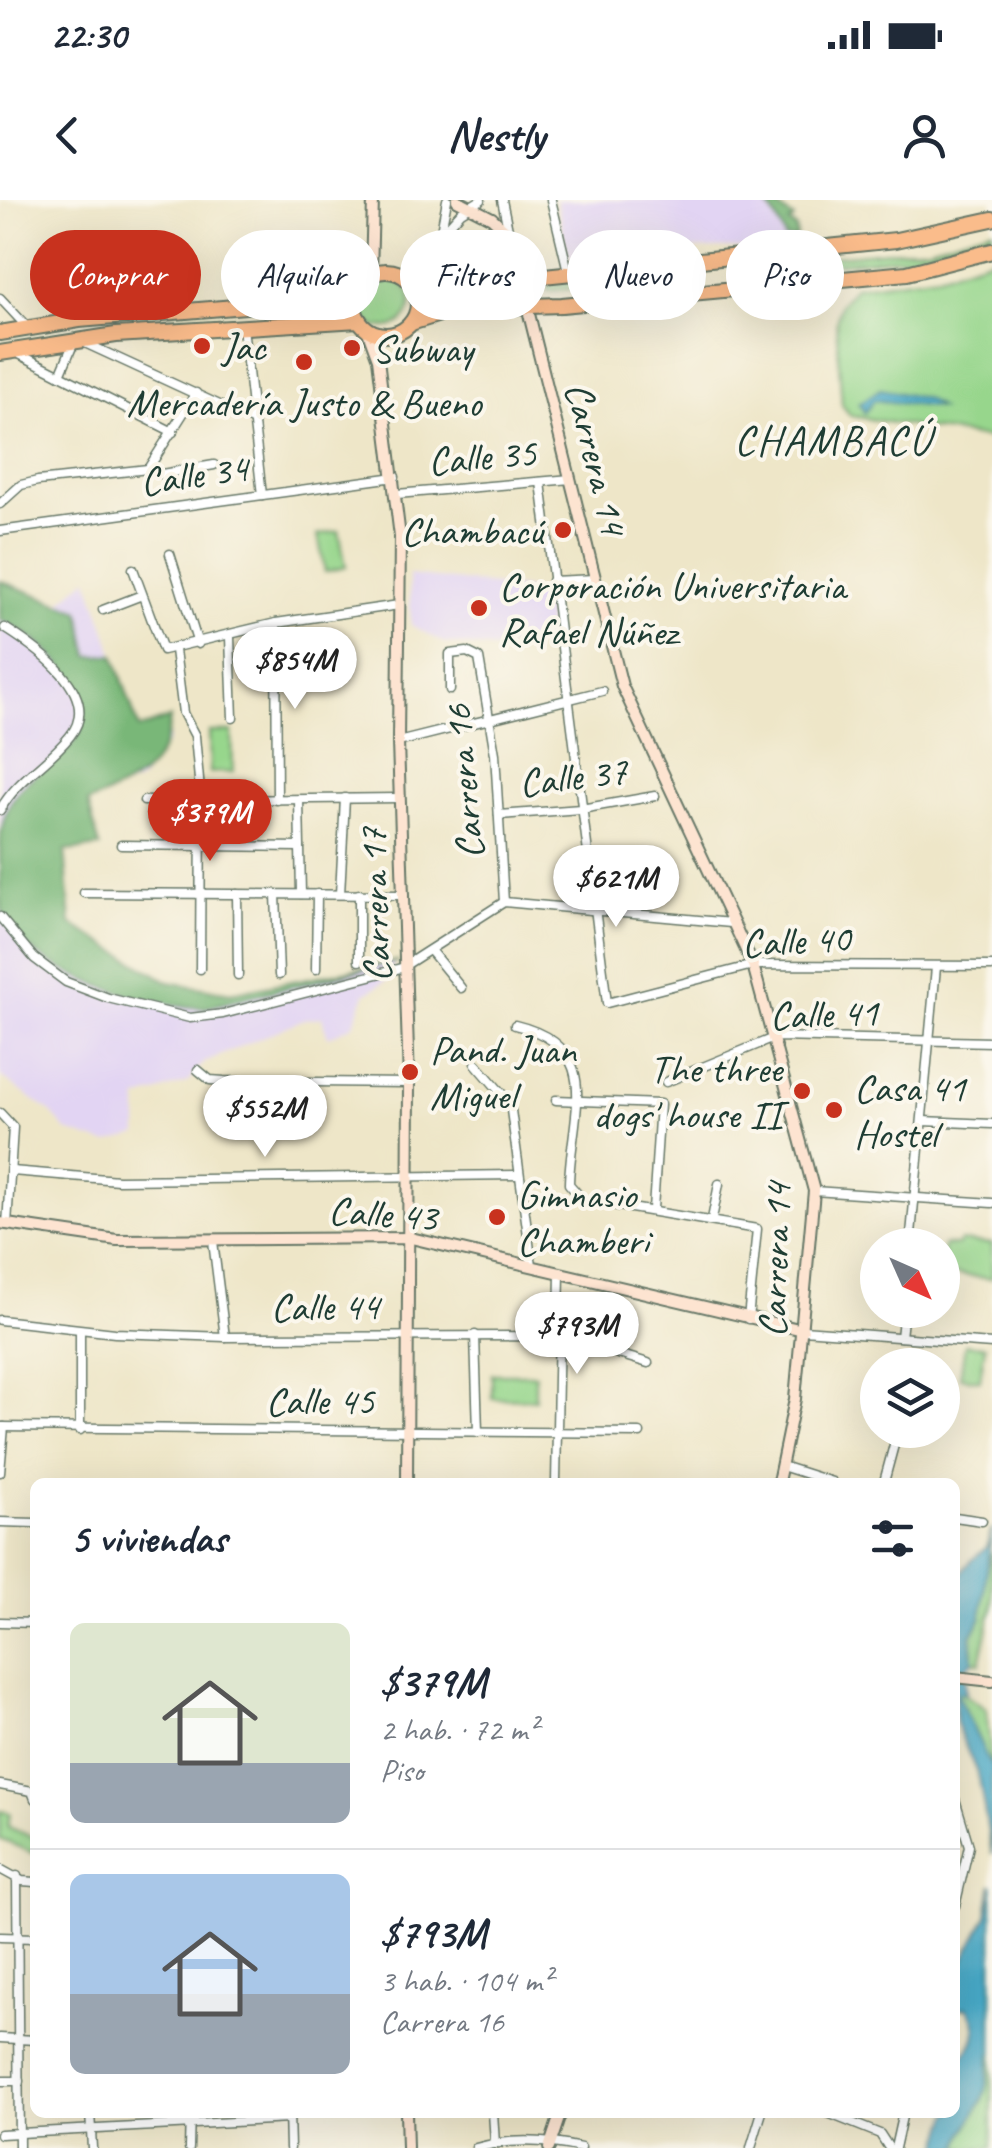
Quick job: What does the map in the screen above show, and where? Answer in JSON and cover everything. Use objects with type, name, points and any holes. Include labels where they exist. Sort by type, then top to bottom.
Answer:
[{"type":"highway","points":[[706,258],[896,240],[945,233],[992,219]]},
{"type":"highway","points":[[547,304],[907,272],[992,251]]},
{"type":"highway","points":[[0,333],[221,309]]},
{"type":"highway","points":[[361,320],[363,325]]},
{"type":"highway","points":[[6,351],[76,339],[243,327],[363,325],[386,335],[418,320]]},
{"type":"main road","points":[[371,230],[373,200]]},
{"type":"main road","points":[[457,200],[492,218],[505,230]]},
{"type":"main road","name":"Carrera 14","points":[[531,320],[630,711],[753,966],[776,1036],[814,1191],[803,1330],[779,1478]]},
{"type":"main road","name":"Carrera 17","points":[[363,325],[378,359],[397,494],[399,798],[409,1083],[407,1478]]},
{"type":"main road","name":"Calle 43","points":[[3,1224],[116,1240],[407,1238],[803,1330]]},
{"type":"main road","points":[[960,1677],[992,1681]]},
{"type":"main road","points":[[406,2118],[407,2148]]},
{"type":"main road","points":[[550,2145],[559,2118]]},
{"type":"street","points":[[441,230],[447,200]]},
{"type":"street","points":[[446,230],[481,200]]},
{"type":"street","points":[[502,200],[508,230]]},
{"type":"street","points":[[551,200],[567,267]]},
{"type":"street","points":[[0,298],[27,328]]},
{"type":"street","points":[[243,327],[262,495]]},
{"type":"street","points":[[60,374],[76,339],[254,421]]},
{"type":"street","points":[[6,351],[173,432]]},
{"type":"street","points":[[148,469],[196,393]]},
{"type":"street","points":[[0,504],[21,485],[38,481],[148,469],[162,474],[214,465]]},
{"type":"street","name":"Calle 34","points":[[0,531],[396,477]]},
{"type":"street","name":"Calle 35","points":[[397,494],[571,479]]},
{"type":"street","points":[[541,482],[592,909]]},
{"type":"street","points":[[170,554],[198,644]]},
{"type":"street","points":[[133,569],[163,650],[276,623],[399,605]]},
{"type":"street","points":[[552,580],[596,579]]},
{"type":"street","points":[[103,610],[142,595]]},
{"type":"street","points":[[276,623],[277,800]]},
{"type":"street","points":[[0,810],[19,782],[74,731],[80,711],[76,694],[45,655],[5,628]]},
{"type":"street","points":[[230,637],[233,718]]},
{"type":"street","points":[[175,650],[183,713],[195,736],[201,802],[200,969]]},
{"type":"street","name":"Carrera 16","points":[[450,690],[450,654],[468,652],[479,658],[491,719],[504,902]]},
{"type":"street","points":[[398,742],[602,692]]},
{"type":"street","name":"Calle 37","points":[[498,815],[581,808],[654,796]]},
{"type":"street","points":[[340,894],[344,798]]},
{"type":"street","points":[[144,801],[399,798]]},
{"type":"street","points":[[299,800],[301,894]]},
{"type":"street","points":[[121,845],[300,847]]},
{"type":"street","points":[[84,893],[404,895]]},
{"type":"street","points":[[237,894],[238,975]]},
{"type":"street","points":[[276,894],[280,974]]},
{"type":"street","points":[[316,969],[317,894]]},
{"type":"street","points":[[358,960],[359,894]]},
{"type":"street","points":[[0,918],[34,958],[66,982],[108,998],[190,1018],[223,1014],[407,964],[504,902],[730,923]]},
{"type":"street","name":"Calle 40","points":[[592,909],[607,1003],[753,966],[992,966]]},
{"type":"street","points":[[430,950],[460,988]]},
{"type":"street","points":[[912,1228],[936,967]]},
{"type":"street","points":[[516,1025],[539,1031],[565,1052],[574,1068],[578,1101],[569,1171],[573,1192],[583,1200],[757,1229],[748,1320]]},
{"type":"street","name":"Calle 41","points":[[666,1082],[776,1036],[992,1042]]},
{"type":"street","points":[[476,1064],[510,1103],[532,1264]]},
{"type":"street","points":[[198,1070],[210,1080],[224,1081],[409,1083]]},
{"type":"street","points":[[556,1100],[660,1104],[653,1209]]},
{"type":"street","points":[[3,1115],[12,1127],[12,1171],[3,1224]]},
{"type":"street","points":[[923,1122],[992,1124]]},
{"type":"street","points":[[12,1171],[118,1180],[518,1175]]},
{"type":"street","points":[[712,1219],[719,1184]]},
{"type":"street","points":[[814,1191],[992,1203]]},
{"type":"street","points":[[214,1241],[225,1337]]},
{"type":"street","points":[[556,1478],[560,1272]]},
{"type":"street","name":"Calle 44","points":[[0,1320],[80,1330],[225,1337],[559,1336],[648,1363]]},
{"type":"street","points":[[901,1337],[902,1328]]},
{"type":"street","points":[[80,1330],[80,1430]]},
{"type":"street","name":"Calle 43","points":[[803,1330],[992,1344]]},
{"type":"street","points":[[475,1335],[478,1432]]},
{"type":"street","points":[[0,1472],[2,1427]]},
{"type":"street","name":"Calle 45","points":[[2,1427],[640,1433]]},
{"type":"street","points":[[885,1478],[893,1448]]},
{"type":"street","points":[[782,1466],[820,1478]]},
{"type":"street","points":[[960,1518],[982,1521]]},
{"type":"street","points":[[0,1522],[30,1523]]},
{"type":"street","points":[[0,1622],[30,1623]]},
{"type":"street","points":[[0,1784],[30,1791]]},
{"type":"street","points":[[960,1820],[969,1846],[960,1885]]},
{"type":"street","points":[[0,1869],[30,1880]]},
{"type":"street","points":[[17,1876],[19,2148]]},
{"type":"street","points":[[0,1937],[30,1938]]},
{"type":"street","points":[[0,2038],[30,2040]]},
{"type":"street","points":[[0,2081],[19,2081]]},
{"type":"street","points":[[90,2118],[92,2148]]},
{"type":"street","points":[[0,2134],[180,2118]]},
{"type":"street","points":[[189,2148],[190,2118]]},
{"type":"street","points":[[289,2118],[290,2148]]},
{"type":"street","points":[[493,2118],[495,2145]]},
{"type":"street","points":[[751,2148],[760,2118]]},
{"type":"street","points":[[840,2118],[880,2134],[892,2148],[902,2118]]},
{"type":"street","points":[[880,2134],[901,2123]]},
{"type":"street","points":[[476,2148],[581,2148]]},
{"type":"shaded area","points":[[556,200],[763,200],[782,230],[726,230],[726,249],[706,249],[706,230],[567,230],[567,250]]},
{"type":"shaded area","name":"Corporación Universitaria Rafael Núñez","points":[[409,575],[545,591],[549,638],[494,649],[444,643],[411,625]]},
{"type":"shaded area","points":[[88,578],[139,728],[170,718],[168,742],[140,781],[88,803],[100,847],[65,851],[71,924],[169,982],[230,993],[394,962],[391,978],[365,994],[353,1025],[328,1037],[322,1017],[304,1019],[203,1063],[188,1082],[138,1099],[138,1135],[106,1144],[67,1131],[49,1111],[0,1076],[0,581],[61,602]]},
{"type":"green space","points":[[763,200],[780,200],[778,208],[794,218],[789,223],[796,230],[782,230]]},
{"type":"green space","points":[[992,229],[992,234],[912,256],[844,263],[844,255],[930,247]]},
{"type":"green space","points":[[992,258],[992,439],[851,416],[842,405],[836,322],[844,320],[844,300],[855,287],[938,275]]},
{"type":"green space","points":[[380,277],[400,282],[403,320],[395,326],[375,326],[367,320],[380,320]]},
{"type":"green space","points":[[567,282],[567,289],[547,291],[547,284]]},
{"type":"green space","points":[[339,531],[346,567],[325,572],[318,535]]},
{"type":"green space","points":[[0,581],[80,611],[89,656],[114,655],[139,729],[170,718],[167,736],[154,763],[132,782],[88,803],[100,847],[65,851],[71,924],[169,982],[230,993],[399,961],[204,1008],[149,1000],[84,980],[28,947],[10,926],[0,901],[3,821],[22,787],[73,743],[84,719],[83,704],[68,673],[56,659],[27,635],[0,620]]},
{"type":"green space","points":[[209,732],[232,732],[233,772],[210,773]]},
{"type":"green space","points":[[960,1241],[992,1244],[992,1279],[960,1275]]},
{"type":"green space","points":[[965,1344],[985,1346],[980,1380],[960,1377]]},
{"type":"green space","points":[[492,1374],[535,1374],[535,1399],[492,1398]]},
{"type":"green space","points":[[992,1552],[992,1608],[980,1663],[973,1661],[971,1635],[981,1619],[980,1599]]},
{"type":"green space","points":[[960,1693],[986,1709],[992,1768],[960,1700]]},
{"type":"green space","points":[[0,1811],[10,1813],[8,1827],[30,1836],[30,1852],[0,1839]]},
{"type":"green space","points":[[992,2051],[992,2148],[959,2148],[965,2128],[983,2099]]},
{"type":"water","points":[[880,389],[927,399],[939,408],[874,400],[865,413],[859,404]]},
{"type":"water","points":[[992,1528],[981,1619],[971,1635],[973,1661],[965,1668],[966,1695],[960,1693],[960,1577],[987,1547]]},
{"type":"water","points":[[960,1700],[992,1768],[992,1854],[979,1778],[960,1734]]},
{"type":"water","points":[[992,1884],[992,2051],[987,2085],[959,2148],[939,2148],[948,2118],[960,2118],[960,2057],[972,2044],[976,2030],[967,2007],[960,2009],[960,1966],[987,1916]]},
{"type":"place","name":"Jac","points":[[202,346]]},
{"type":"place","name":"Subway","points":[[352,348]]},
{"type":"place","name":"Mercadería Justo & Bueno","points":[[304,362]]},
{"type":"place","name":"Chambacú","points":[[563,530]]},
{"type":"place","name":"Corporación Universitaria Rafael Núñez","points":[[479,608]]},
{"type":"place","name":"Pand. Juan Miguel","points":[[410,1072]]},
{"type":"place","name":"The three dogs' house II","points":[[802,1091]]},
{"type":"place","name":"Casa 41 Hostel","points":[[834,1110]]},
{"type":"place","name":"Gimnasio Chamberi","points":[[497,1217]]},
{"type":"district","name":"CHAMBACÚ","points":[[833,439]]}]
